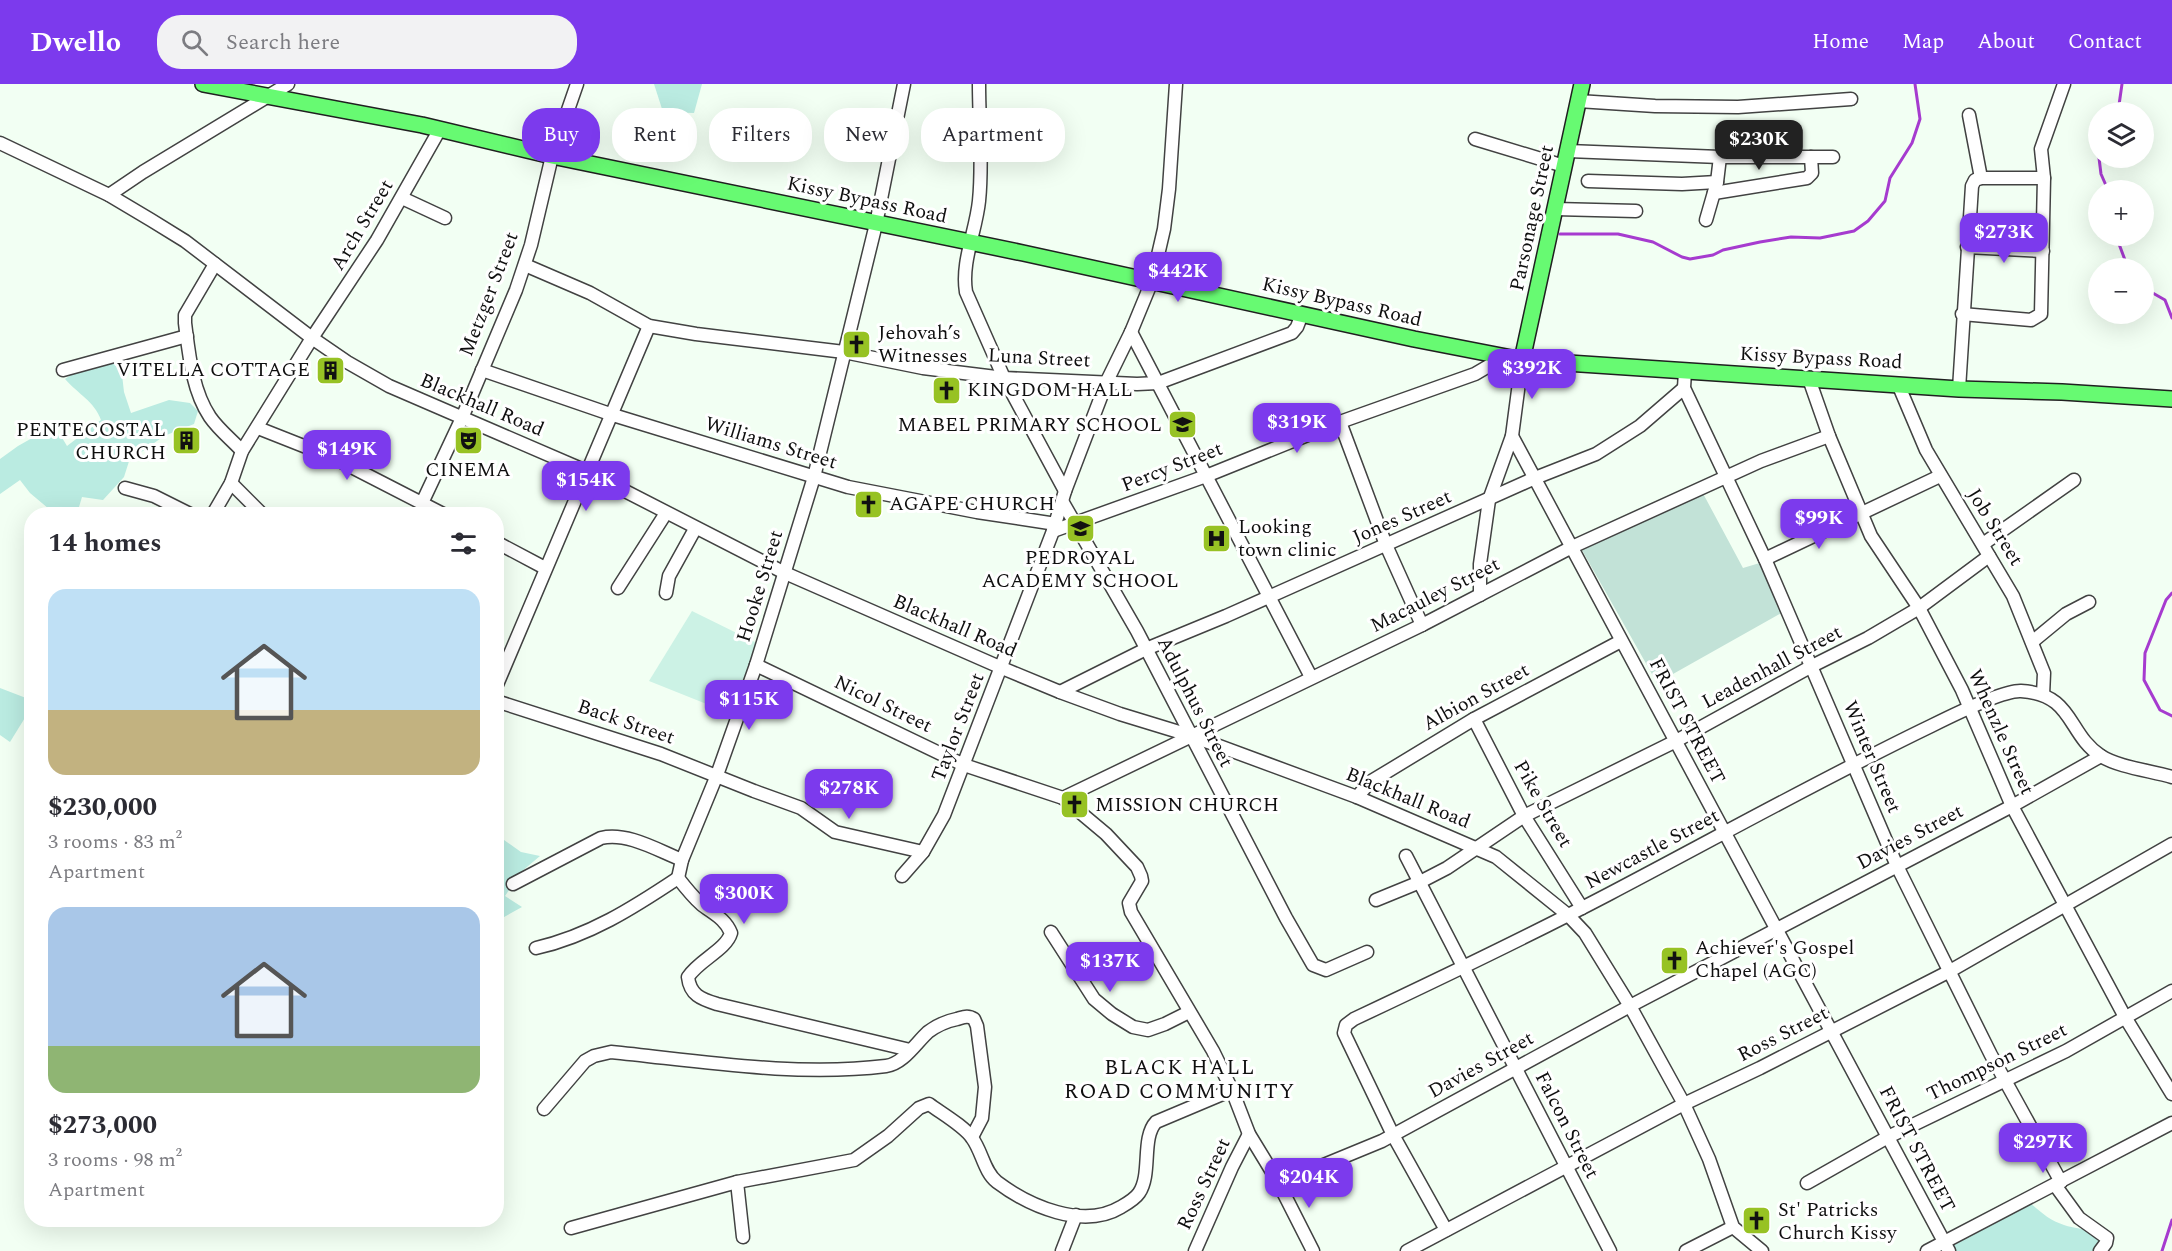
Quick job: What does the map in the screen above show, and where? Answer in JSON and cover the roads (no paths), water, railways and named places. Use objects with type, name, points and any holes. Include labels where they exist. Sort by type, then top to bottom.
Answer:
[{"type":"main road","name":"Kissy Bypass Road","points":[[202,84],[440,129],[522,150]]},
{"type":"main road","name":"Parsonage Street","points":[[1522,360],[1582,84]]},
{"type":"main road","name":"Kissy Bypass Road","points":[[572,162],[972,243],[1522,360],[1809,380],[2171,399]]},
{"type":"street","points":[[109,195],[288,84]]},
{"type":"street","name":"Metzger Street","points":[[569,108],[577,84]]},
{"type":"street","name":"Hooke Street","points":[[678,878],[682,860],[717,775],[756,665],[814,477],[876,224],[904,84]]},
{"type":"street","name":"Adulphus Street","points":[[979,84],[980,192],[964,279],[966,292],[1004,378],[1076,524],[1112,585],[1286,918],[1313,965],[1326,970],[1367,952]]},
{"type":"street","name":"Taylor Street","points":[[902,876],[923,852],[944,815],[1055,528],[1064,496],[1107,381],[1152,281],[1166,209],[1176,84]]},
{"type":"street","points":[[1962,315],[2031,320],[2042,314],[2044,178],[2041,149],[2064,84]]},
{"type":"street","points":[[1578,101],[1655,106],[1738,106],[1851,99]]},
{"type":"street","points":[[1969,115],[1981,178]]},
{"type":"street","name":"Arch Street","points":[[217,507],[231,483],[242,451],[312,338],[352,280],[402,198],[440,129]]},
{"type":"street","points":[[1475,139],[1566,158],[1833,157]]},
{"type":"street","name":"Blackhall Road","points":[[0,143],[109,195],[185,241],[312,338],[347,362],[389,386],[586,471],[695,529],[785,573],[1002,668],[1120,714],[1192,736],[1357,796],[1496,857],[1569,915],[1585,933],[1630,1006],[1684,1104],[1709,1159],[1733,1227]]},
{"type":"street","points":[[1706,220],[1716,188],[1720,157]]},
{"type":"street","points":[[1588,182],[1682,184],[1716,188],[1807,178],[1812,173],[1811,157]]},
{"type":"street","name":"Metzger Street","points":[[422,503],[462,418],[525,265],[551,162]]},
{"type":"street","points":[[1959,389],[1972,186],[1975,180],[1981,178],[2044,178]]},
{"type":"street","points":[[402,198],[445,218]]},
{"type":"street","points":[[1555,209],[1636,211]]},
{"type":"street","points":[[1967,247],[2043,251]]},
{"type":"street","points":[[215,264],[185,315],[187,336],[192,369],[204,406],[210,418],[242,451]]},
{"type":"street","name":"Luna Street","points":[[525,265],[590,293],[649,326],[844,352],[923,368],[1004,378],[1158,383],[1292,333],[1298,327],[1302,314]]},
{"type":"street","points":[[504,668],[649,326]]},
{"type":"street","points":[[1131,332],[1311,677]]},
{"type":"street","points":[[63,370],[187,336]]},
{"type":"street","name":"Percy Street","points":[[1055,528],[1076,524],[1206,476],[1340,422],[1475,374],[1504,357]]},
{"type":"street","points":[[1480,595],[1480,564],[1489,500],[1512,436],[1522,360]]},
{"type":"street","name":"Williams Street","points":[[482,370],[613,415],[848,487],[1055,528]]},
{"type":"street","name":"Winter Street","points":[[1685,371],[1684,388],[1765,559],[1897,866],[2073,1212],[2087,1225],[2107,1238],[2100,1251]]},
{"type":"street","name":"Whenzle Street","points":[[1809,380],[1829,436],[1877,546],[1919,608],[1970,707],[2012,806],[2125,1017],[2172,1094]]},
{"type":"street","name":"Job Street","points":[[1898,384],[1926,450],[1940,476],[2013,596],[2044,673],[2043,695]]},
{"type":"street","name":"Jones Street","points":[[1060,692],[1146,649],[1270,597],[1611,445],[1640,426],[1684,388]]},
{"type":"street","points":[[1340,422],[1386,544],[1422,625]]},
{"type":"street","points":[[258,428],[334,458],[430,507]]},
{"type":"street","name":"FRIST STREET","points":[[1512,436],[1947,1247]]},
{"type":"street","name":"Macauley Street","points":[[1063,798],[1422,625],[1572,547],[1780,454],[1829,436]]},
{"type":"street","points":[[1765,559],[1940,476]]},
{"type":"street","points":[[1983,544],[2074,480]]},
{"type":"street","points":[[231,483],[255,507]]},
{"type":"street","points":[[125,488],[154,496],[176,507]]},
{"type":"street","points":[[618,588],[666,513]]},
{"type":"street","points":[[666,592],[669,576],[695,529]]},
{"type":"street","points":[[504,546],[545,568]]},
{"type":"street","name":"Leadenhall Street","points":[[1376,900],[1447,868],[1524,816],[1676,741],[1868,638],[1919,608],[1989,556]]},
{"type":"street","points":[[2032,642],[2067,614],[2089,602]]},
{"type":"street","name":"Albion Street","points":[[1357,796],[1370,783],[1474,718],[1621,641]]},
{"type":"street","name":"Nicol Street","points":[[756,665],[964,765],[1063,798]]},
{"type":"street","name":"Newcastle Street","points":[[1446,1230],[1394,1135],[1344,1030],[1354,1019],[1569,915],[1854,763],[1970,707],[2017,690],[2043,695]]},
{"type":"street","points":[[2043,695],[2059,704],[2088,744],[2101,756],[2118,763],[2172,777]]},
{"type":"street","name":"Back Street","points":[[504,703],[609,735],[717,775],[801,808],[835,831],[923,852]]},
{"type":"street","name":"Pike Street","points":[[1474,718],[1524,816],[1582,908]]},
{"type":"street","name":"Davies Street","points":[[1277,1180],[1297,1176],[1394,1135],[1516,1067],[2012,806],[2101,756]]},
{"type":"street","points":[[1063,798],[1107,834],[1137,867],[1142,881],[1129,903],[1131,912],[1213,1051],[1232,1089],[1250,1134],[1277,1180],[1313,1251]]},
{"type":"street","points":[[513,884],[601,838],[613,835],[625,837],[682,860]]},
{"type":"street","name":"Ross Street","points":[[1407,1251],[1684,1104],[1950,970],[2172,844]]},
{"type":"street","name":"Falcon Street","points":[[1406,856],[1610,1251]]},
{"type":"street","points":[[536,948],[581,935],[618,916],[678,878],[691,895],[721,918],[731,933],[729,940],[701,962],[688,977],[689,986],[694,994],[717,1004],[910,1050]]},
{"type":"street","points":[[1051,932],[1094,999],[1134,1027],[1148,1030],[1190,1011]]},
{"type":"street","name":"Thompson Street","points":[[1807,1183],[1888,1137],[2066,1051],[2172,991]]},
{"type":"street","points":[[544,1109],[585,1061],[594,1056],[611,1053],[780,1069],[837,1070],[891,1065],[929,1031],[968,1016],[974,1018],[980,1038],[985,1087],[982,1118],[972,1137]]},
{"type":"street","points":[[571,1228],[737,1182],[854,1160],[877,1145],[924,1104],[929,1104],[972,1137],[990,1174],[996,1181],[1031,1203],[1054,1211],[1076,1215],[1111,1213],[1132,1200],[1143,1184],[1150,1132],[1156,1122],[1232,1089]]},
{"type":"street","points":[[1927,1251],[1947,1247],[2058,1183],[2172,1123]]},
{"type":"street","name":"Ross Street","points":[[1195,1251],[1232,1167],[1250,1134]]},
{"type":"street","points":[[737,1182],[743,1237]]},
{"type":"street","points":[[1062,1251],[1076,1215]]},
{"type":"street","points":[[1686,1251],[1733,1227],[1762,1251]]},
{"type":"waterway","points":[[1560,234],[1618,234],[1653,242],[1690,259],[1760,242],[1791,237],[1820,238],[1854,231],[1868,221],[1885,201],[1890,178],[1912,143],[1920,119],[1915,84]]},
{"type":"waterway","points":[[2119,102],[2122,84]]},
{"type":"waterway","points":[[2100,168],[2104,180]]},
{"type":"waterway","points":[[2120,246],[2124,258]]},
{"type":"waterway","points":[[2154,294],[2165,300],[2172,318]]},
{"type":"waterway","points":[[2172,593],[2166,600],[2145,653],[2144,680],[2160,710],[2172,716]]},
{"type":"waterway","points":[[2162,1251],[2172,1220]]},
{"type":"place","name":"Jehovah’s Witnesses","points":[[857,344]]},
{"type":"place","name":"VITELLA COTTAGE","points":[[331,370]]},
{"type":"place","name":"KINGDOM HALL","points":[[946,390]]},
{"type":"place","name":"MABEL PRIMARY SCHOOL","points":[[1183,425]]},
{"type":"place","name":"CINEMA","points":[[468,440]]},
{"type":"place","name":"PENTECOSTAL CHURCH","points":[[187,441]]},
{"type":"place","name":"AGAPE CHURCH","points":[[868,504]]},
{"type":"place","name":"PEDROYAL ACADEMY SCHOOL","points":[[1080,528]]},
{"type":"place","name":"Looking town clinic","points":[[1217,539]]},
{"type":"place","name":"MISSION CHURCH","points":[[1074,805]]},
{"type":"place","name":"Achiever's Gospel Chapel (AGC)","points":[[1674,960]]},
{"type":"place","name":"St' Patricks Church Kissy","points":[[1757,1221]]},
{"type":"district","name":"BLACK HALL ROAD COMMUNITY","points":[[1180,1080]]}]
